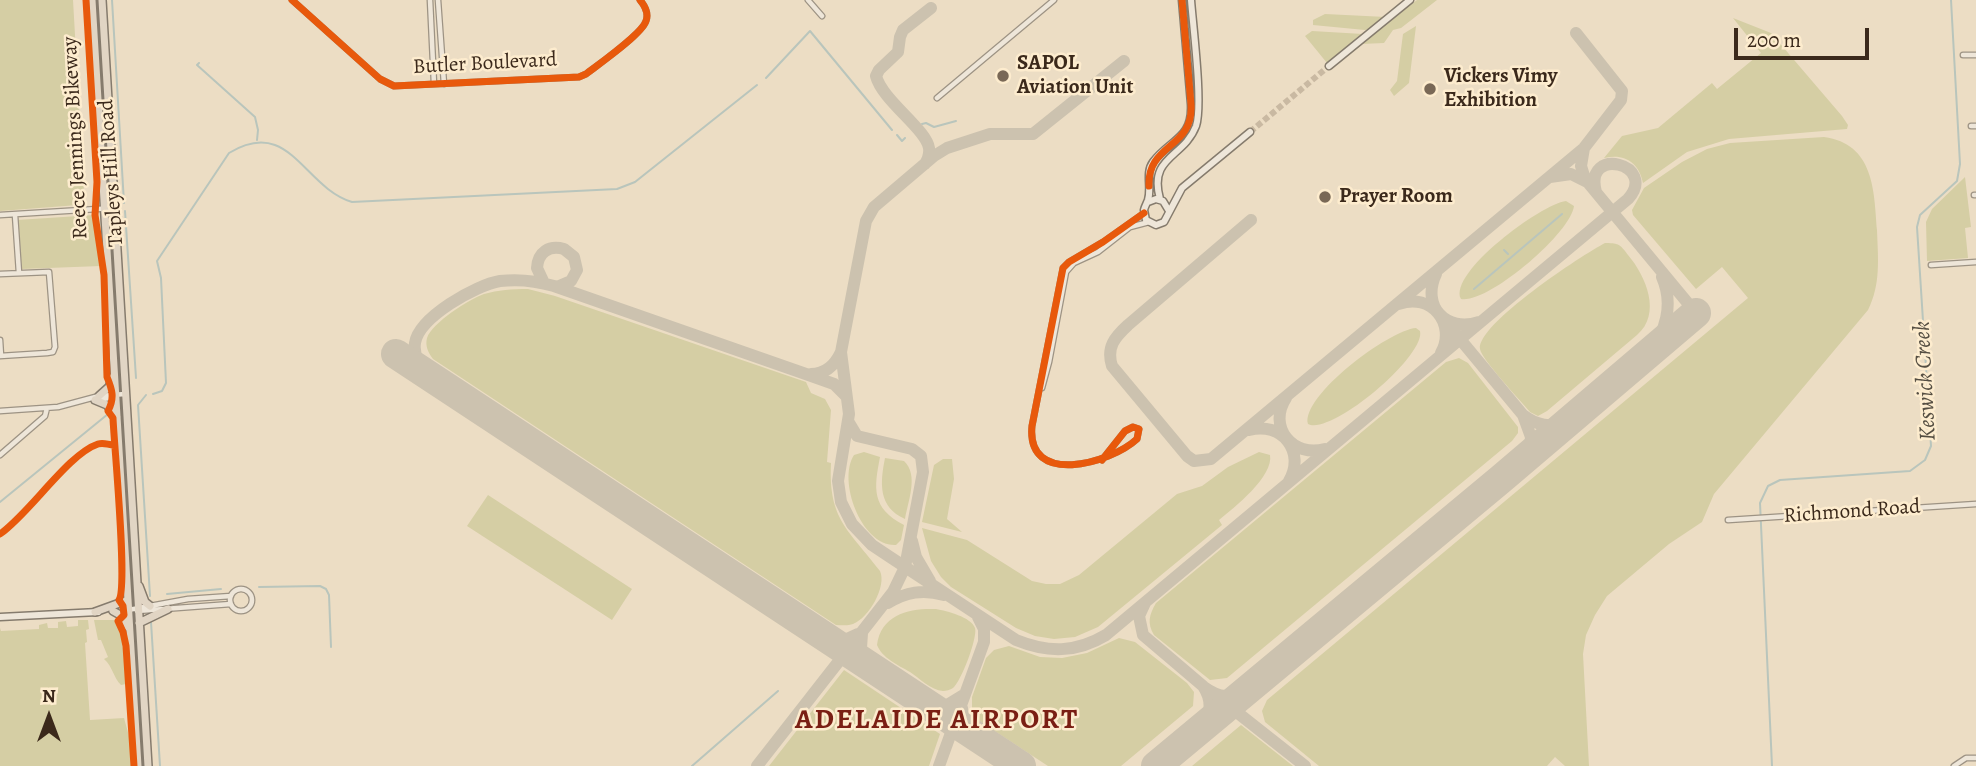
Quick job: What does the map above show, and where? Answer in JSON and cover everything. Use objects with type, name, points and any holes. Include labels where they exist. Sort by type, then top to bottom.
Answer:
[{"type":"main road","name":"Tapleys Hill Road","points":[[92,0],[138,766]]},
{"type":"main road","name":"Tapleys Hill Road","points":[[102,0],[148,766]]},
{"type":"main road","points":[[114,373],[109,387],[97,398],[118,418]]},
{"type":"main road","points":[[136,575],[145,602],[150,606]]},
{"type":"main road","points":[[95,612],[128,600]]},
{"type":"main road","points":[[139,623],[168,609]]},
{"type":"main road","points":[[113,611],[121,616],[130,631]]},
{"type":"street","name":"Butler Boulevard","points":[[292,0],[387,84],[394,86],[586,74],[642,29],[647,11],[640,0]]},
{"type":"street","points":[[430,0],[434,84]]},
{"type":"street","points":[[438,0],[444,84]]},
{"type":"street","points":[[808,0],[822,16]]},
{"type":"street","points":[[937,98],[1054,0]]},
{"type":"street","points":[[1102,460],[1125,430],[1133,427],[1139,429],[1139,436],[1131,445],[1102,460],[1074,465],[1055,462],[1039,455],[1031,432],[1063,268],[1144,213],[1148,202],[1152,164],[1180,138],[1190,119],[1192,110],[1182,0]]},
{"type":"street","points":[[1169,211],[1160,199],[1157,184],[1161,167],[1189,138],[1197,118],[1191,0]]},
{"type":"street","points":[[1329,66],[1410,0]]},
{"type":"street","points":[[1963,55],[1976,55]]},
{"type":"street","points":[[1039,396],[1049,362],[1066,272],[1074,263],[1098,252],[1130,227],[1149,222],[1161,224],[1167,219],[1182,188],[1250,132]]},
{"type":"street","points":[[1148,202],[1160,199]]},
{"type":"street","points":[[0,215],[114,208]]},
{"type":"street","points":[[1144,213],[1149,222]]},
{"type":"street","points":[[15,215],[19,273]]},
{"type":"street","points":[[1931,265],[1976,262]]},
{"type":"street","points":[[0,274],[49,272],[55,347],[53,352],[0,356],[0,340]]},
{"type":"street","points":[[0,411],[47,408],[125,394]]},
{"type":"street","points":[[0,455],[45,416],[47,408]]},
{"type":"street","name":"Richmond Road","points":[[1728,520],[1976,504]]},
{"type":"street","points":[[236,590],[244,590],[250,594],[250,607],[243,611],[237,610],[231,604],[231,596],[236,590]]},
{"type":"street","points":[[138,609],[188,599],[231,596]]},
{"type":"street","points":[[0,617],[231,604]]},
{"type":"street","points":[[1954,766],[1966,758],[1976,758]]},
{"type":"shaded area","points":[[0,0],[73,0],[84,193],[78,205],[0,211]]},
{"type":"shaded area","points":[[1417,0],[1437,0],[1401,28],[1393,30],[1384,43],[1361,44]]},
{"type":"shaded area","points":[[1325,14],[1386,17],[1365,30],[1313,25],[1313,20]]},
{"type":"shaded area","points":[[1733,18],[1771,33],[1842,116],[1848,125],[1847,129],[1729,139],[1687,152],[1643,183],[1638,170],[1630,161],[1618,157],[1604,158],[1622,136],[1658,128],[1712,83],[1717,89],[1761,53]]},
{"type":"shaded area","points":[[1416,26],[1409,83],[1394,96],[1390,90],[1397,81],[1403,34]]},
{"type":"shaded area","points":[[1312,31],[1363,36],[1327,63],[1305,36]]},
{"type":"shaded area","points":[[1824,137],[1841,141],[1853,149],[1868,171],[1874,200],[1878,251],[1877,281],[1872,300],[1868,310],[1714,494],[1702,522],[1669,544],[1607,596],[1595,615],[1586,635],[1583,654],[1589,766],[1565,766],[1555,757],[1547,766],[1319,766],[1265,722],[1262,711],[1267,700],[1748,298],[1722,267],[1696,289],[1633,215],[1632,210],[1644,188],[1682,162],[1707,149],[1730,143]]},
{"type":"shaded area","points":[[1965,177],[1971,227],[1965,228],[1968,258],[1927,261],[1926,222],[1932,209]]},
{"type":"shaded area","points":[[1566,201],[1574,206],[1569,218],[1544,249],[1508,279],[1490,290],[1473,298],[1461,299],[1461,287],[1468,273],[1499,241],[1537,214]]},
{"type":"shaded area","points":[[94,215],[98,218],[101,266],[21,269],[17,220]]},
{"type":"shaded area","points":[[1605,243],[1621,247],[1641,273],[1649,295],[1649,317],[1637,335],[1538,416],[1530,412],[1487,362],[1480,349],[1484,338],[1495,324],[1533,291]]},
{"type":"shaded area","points":[[528,289],[806,382],[811,393],[825,399],[831,410],[827,462],[831,463],[833,498],[837,511],[850,534],[882,577],[879,593],[865,615],[853,624],[836,625],[433,359],[427,349],[427,338],[452,312],[484,294]]},
{"type":"shaded area","points":[[1416,328],[1420,331],[1418,343],[1393,375],[1375,391],[1336,418],[1320,424],[1308,424],[1310,412],[1318,397],[1349,366],[1387,340]]},
{"type":"shaded area","points":[[1459,358],[1468,363],[1518,427],[1518,433],[1512,441],[1227,678],[1210,680],[1154,635],[1150,619],[1156,603],[1446,362]]},
{"type":"shaded area","points":[[864,452],[880,457],[877,496],[885,512],[904,525],[901,540],[896,545],[884,543],[873,535],[856,510],[851,495],[850,466],[854,455]]},
{"type":"shaded area","points":[[1259,452],[1270,455],[1266,472],[1252,491],[1219,520],[1222,525],[1098,627],[1075,637],[1054,639],[1035,636],[1016,628],[951,587],[931,561],[922,528],[967,540],[1032,581],[1060,584],[1079,575],[1177,494],[1202,486],[1228,467]]},
{"type":"shaded area","points":[[885,458],[904,461],[911,473],[905,519],[896,514],[885,501],[882,476]]},
{"type":"shaded area","points":[[943,459],[952,459],[954,479],[947,519],[962,532],[922,522],[934,465]]},
{"type":"shaded area","points":[[488,495],[632,589],[612,620],[467,526]]},
{"type":"shaded area","points":[[936,609],[964,618],[975,628],[964,669],[953,688],[944,691],[930,686],[891,661],[877,645],[884,626],[898,615],[916,610]]},
{"type":"shaded area","points":[[78,620],[88,620],[89,629],[86,630],[85,643],[90,720],[124,718],[132,747],[132,766],[0,766],[0,628],[1,631],[39,629],[39,625],[47,623],[48,628],[58,628],[58,622],[66,621],[67,627],[78,626]]},
{"type":"shaded area","points":[[94,620],[115,620],[122,637],[126,684],[121,685],[104,659],[108,657],[101,640],[98,640]]},
{"type":"shaded area","points":[[1119,638],[1135,642],[1187,683],[1194,692],[1193,706],[1121,766],[1048,766],[978,720],[972,709],[972,697],[986,658],[994,650],[1009,646],[1040,657],[1062,658],[1087,653]]},
{"type":"shaded area","points":[[844,670],[940,734],[929,766],[769,766]]},
{"type":"shaded area","points":[[1241,725],[1293,766],[1192,766]]},
{"type":"waterway","points":[[112,0],[124,203]]},
{"type":"waterway","name":"Keswick Creek","points":[[1772,766],[1760,503],[1768,486],[1780,480],[1910,471],[1925,460],[1931,446],[1917,227],[1920,215],[1957,181],[1960,164],[1951,0]]},
{"type":"waterway","points":[[766,78],[810,31],[892,130]]},
{"type":"waterway","points":[[199,63],[197,65],[255,117],[257,140]]},
{"type":"waterway","points":[[153,394],[162,391],[166,383],[161,278],[157,261],[229,153],[250,144],[267,143],[282,148],[335,194],[352,202],[617,189],[635,182],[757,85]]},
{"type":"waterway","points":[[922,124],[934,127],[956,121]]},
{"type":"waterway","points":[[897,135],[902,141],[905,138]]},
{"type":"waterway","points":[[125,211],[136,378]]},
{"type":"waterway","points":[[1474,289],[1562,214]]},
{"type":"waterway","points":[[1504,250],[1508,254]]},
{"type":"waterway","points":[[146,395],[138,405],[150,596]]},
{"type":"waterway","points":[[0,502],[108,414]]},
{"type":"waterway","points":[[259,587],[320,586],[326,589],[329,595],[331,647]]},
{"type":"waterway","points":[[167,594],[221,589]]},
{"type":"waterway","points":[[151,622],[160,766]]},
{"type":"waterway","points":[[692,766],[778,691]]},
{"type":"taxiway","points":[[925,164],[929,153],[926,140],[886,95],[876,76],[898,52],[903,30],[931,8]]},
{"type":"taxiway","points":[[1251,220],[1128,325],[1111,348],[1112,366],[1194,461],[1211,459],[1584,148],[1621,100],[1622,91],[1576,33]]},
{"type":"taxiway","points":[[1124,61],[1033,134],[990,134],[947,148],[874,207],[866,221],[841,352],[849,414],[838,481],[841,502],[852,524],[872,545],[1016,640],[1028,644],[1051,649],[1073,648],[1106,635],[1628,199],[1635,187],[1634,177],[1628,169],[1609,164],[1600,168],[1595,177],[1596,192]]},
{"type":"taxiway","points":[[1584,148],[1581,166],[1585,179],[1696,313]]},
{"type":"taxiway","points":[[1550,177],[1571,174],[1589,183]]},
{"type":"taxiway","points":[[544,283],[537,268],[542,254],[549,249],[564,249],[574,257],[577,270],[571,281],[557,287]]},
{"type":"taxiway","points":[[1436,274],[1432,297],[1440,314],[1456,324],[1479,322]]},
{"type":"taxiway","points":[[1648,355],[1664,327],[1668,307],[1662,277]]},
{"type":"taxiway","points":[[430,376],[415,353],[415,343],[427,323],[450,304],[477,289],[500,281],[520,280],[554,286],[834,384],[846,396]]},
{"type":"taxiway","points":[[1399,304],[1411,301],[1421,303],[1438,313],[1446,331],[1441,353]]},
{"type":"taxiway","points":[[1440,315],[1523,415],[1531,437],[1524,459]]},
{"type":"taxiway","points":[[811,374],[829,368],[841,352]]},
{"type":"taxiway","points":[[1286,398],[1280,419],[1286,438],[1303,449],[1325,449]]},
{"type":"taxiway","points":[[1523,415],[1544,425],[1567,423]]},
{"type":"taxiway","points":[[757,766],[893,592],[905,567],[923,472],[921,456],[912,449],[857,436],[848,421]]},
{"type":"taxiway","points":[[1249,430],[1272,430],[1288,441],[1295,460],[1289,481]]},
{"type":"taxiway","points":[[912,541],[916,557],[930,581]]},
{"type":"taxiway","points":[[888,603],[915,593],[944,595]]},
{"type":"taxiway","points":[[1145,603],[1139,616],[1143,635],[1203,686],[1206,692],[1210,708],[1200,729]]},
{"type":"taxiway","points":[[939,766],[984,642],[984,629],[978,617]]},
{"type":"taxiway","points":[[862,633],[861,648],[869,665]]},
{"type":"taxiway","points":[[828,638],[845,640],[858,634]]},
{"type":"taxiway","points":[[1204,687],[1226,696],[1248,690]]},
{"type":"taxiway","points":[[929,705],[947,705],[965,694]]},
{"type":"taxiway","points":[[1229,706],[1305,766]]},
{"type":"taxiway","points":[[962,708],[963,719],[972,733]]},
{"type":"runway","points":[[1156,766],[1696,313]]},
{"type":"runway","points":[[396,354],[1021,766]]},
{"type":"tunnel","points":[[1250,132],[1329,66]]},
{"type":"cycle path","name":"Reece Jennings Bikeway","points":[[86,0],[97,182],[95,215],[104,275],[107,377],[112,394],[108,411],[113,418],[121,543],[119,600],[124,615],[118,621],[126,646],[134,766]]},
{"type":"cycle path","points":[[292,0],[380,79],[394,86],[579,77],[619,49],[643,27],[647,15],[640,0]]},
{"type":"cycle path","points":[[1149,186],[1150,172],[1155,161],[1179,138],[1190,119],[1182,0]]},
{"type":"cycle path","points":[[1102,460],[1125,431],[1133,427],[1139,429],[1137,439],[1124,448],[1108,456],[1090,462],[1072,465],[1055,464],[1042,457],[1034,445],[1032,426],[1063,268],[1144,213]]},
{"type":"cycle path","points":[[0,534],[12,525],[74,459],[98,444],[114,445]]},
{"type":"place","name":"SAPOL Aviation Unit","points":[[1003,76]]},
{"type":"place","name":"Vickers Vimy Exhibition","points":[[1430,89]]},
{"type":"place","name":"Prayer Room","points":[[1325,197]]},
{"type":"district","name":"ADELAIDE AIRPORT","points":[[937,721]]}]
